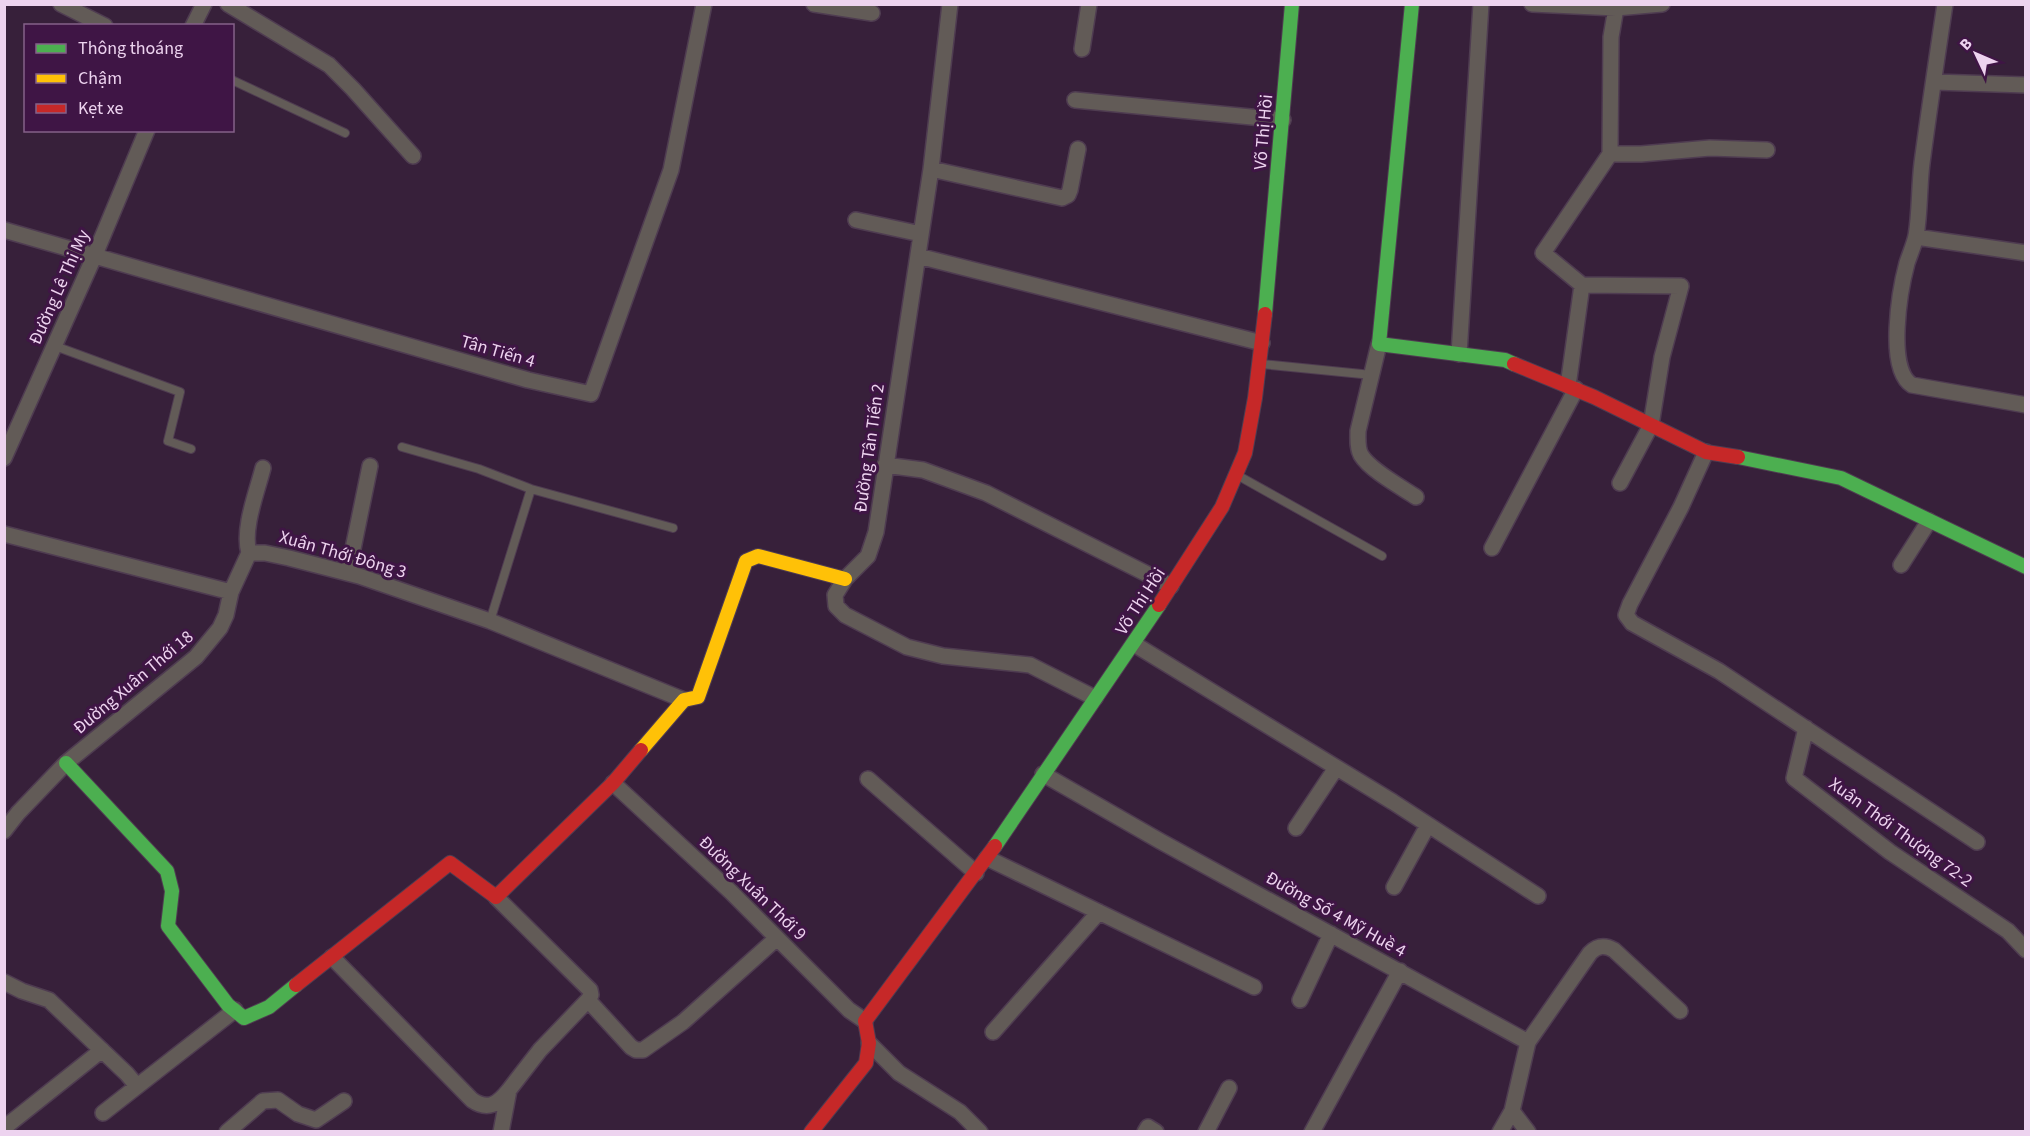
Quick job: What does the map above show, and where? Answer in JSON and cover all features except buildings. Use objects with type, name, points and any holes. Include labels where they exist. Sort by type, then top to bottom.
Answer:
[{"type":"street","points":[[61,4],[101,24]]},
{"type":"street","points":[[194,24],[204,4]]},
{"type":"street","points":[[228,4],[329,65],[413,156]]},
{"type":"street","name":"Tân Tiến 4","points":[[4,230],[528,380],[591,394],[671,170],[704,4]]},
{"type":"street","points":[[814,4],[872,13]]},
{"type":"street","name":"Đường Tân Tiến 2","points":[[950,4],[931,169],[876,531],[868,556],[845,579],[835,595],[836,606],[845,615],[907,647],[943,656],[1030,665],[1095,698]]},
{"type":"street","points":[[1082,49],[1089,4]]},
{"type":"street","name":"Võ Thị Hồi","points":[[865,1021],[987,858],[1042,774],[1134,644],[1222,507],[1245,453],[1262,343],[1292,4]]},
{"type":"street","points":[[1412,4],[1379,344],[1358,431],[1358,442],[1361,454],[1369,464],[1416,497]]},
{"type":"street","points":[[1459,354],[1481,4]]},
{"type":"street","points":[[1532,4],[1616,6],[1662,4]]},
{"type":"street","points":[[1945,4],[1921,166],[1916,237],[1907,264],[1899,308],[1898,348],[1903,376],[1912,385],[2025,405]]},
{"type":"street","points":[[1616,6],[1611,37],[1610,154],[1543,253],[1582,285],[1681,286],[1662,357],[1651,425],[1620,483]]},
{"type":"street","points":[[1934,81],[2025,85]]},
{"type":"street","points":[[1075,100],[1283,120]]},
{"type":"street","name":"Đường Lê Thị My","points":[[4,458],[94,257],[146,132]]},
{"type":"street","points":[[1610,154],[1641,154],[1710,148],[1767,150]]},
{"type":"street","points":[[931,169],[1062,198],[1068,195],[1070,190],[1078,149]]},
{"type":"street","points":[[856,220],[921,234]]},
{"type":"street","points":[[1916,237],[2025,253]]},
{"type":"street","points":[[918,256],[1262,343]]},
{"type":"street","points":[[1492,548],[1572,388],[1582,285]]},
{"type":"street","points":[[1379,344],[1505,360],[1572,388],[1706,452],[1842,478],[2025,567]]},
{"type":"street","points":[[1706,452],[1626,615],[1632,623],[1719,671],[1977,843]]},
{"type":"street","points":[[885,465],[923,470],[986,493],[1171,586]]},
{"type":"street","points":[[348,573],[370,466]]},
{"type":"street","points":[[4,534],[231,592],[249,552],[248,530],[263,468]]},
{"type":"street","points":[[1901,565],[1929,520]]},
{"type":"street","name":"Xuân Thới Đông 3","points":[[249,552],[289,558],[348,573],[490,621],[684,700]]},
{"type":"street","points":[[496,897],[613,783],[684,700],[698,697],[746,561],[758,556],[845,579]]},
{"type":"street","name":"Đường Xuân Thới 18","points":[[4,831],[18,813],[66,764],[196,657],[220,628],[226,615],[231,592]]},
{"type":"street","points":[[1134,644],[1428,825],[1538,896]]},
{"type":"street","name":"Xuân Thới Thượng 72-2","points":[[1806,728],[1794,778],[1890,852],[2008,931],[2025,950]]},
{"type":"street","points":[[66,764],[166,871],[172,891],[168,927],[228,1005],[244,1018],[269,1007],[450,863],[496,897],[590,990],[591,995],[540,1050],[500,1101],[486,1106],[472,1100],[332,957]]},
{"type":"street","points":[[1296,828],[1336,768]]},
{"type":"street","name":"Đường Số 4 Mỹ Huề 4","points":[[1042,774],[1528,1042]]},
{"type":"street","points":[[868,778],[976,873]]},
{"type":"street","name":"Đường Xuân Thới 9","points":[[613,783],[731,892],[849,1010],[865,1021]]},
{"type":"street","points":[[1394,887],[1428,825]]},
{"type":"street","points":[[987,858],[1254,987]]},
{"type":"street","points":[[993,1032],[1100,912]]},
{"type":"street","points":[[1300,1000],[1330,934]]},
{"type":"street","points":[[588,1000],[631,1047],[643,1050],[683,1022],[777,938]]},
{"type":"street","points":[[1500,1131],[1512,1112],[1528,1042],[1583,962],[1598,947],[1607,946],[1614,950],[1680,1011]]},
{"type":"street","points":[[1312,1131],[1400,971]]},
{"type":"street","points":[[4,982],[49,1000],[137,1086]]},
{"type":"street","points":[[103,1113],[235,1010]]},
{"type":"street","points":[[810,1131],[866,1063],[869,1043],[865,1021]]},
{"type":"street","points":[[869,1043],[898,1073],[960,1112],[980,1131]]},
{"type":"street","points":[[4,1128],[102,1050]]},
{"type":"street","points":[[1206,1131],[1229,1088]]},
{"type":"street","points":[[501,1131],[509,1090]]},
{"type":"street","points":[[227,1131],[264,1101],[278,1100],[298,1114],[316,1120],[344,1101]]},
{"type":"street","points":[[1512,1112],[1528,1131]]},
{"type":"street","points":[[1145,1131],[1148,1128],[1156,1131]]},
{"type":"lane","points":[[234,81],[345,133]]},
{"type":"lane","points":[[55,346],[180,392],[168,441],[191,449]]},
{"type":"lane","points":[[1259,364],[1372,375]]},
{"type":"lane","points":[[402,447],[479,469],[531,489],[673,528]]},
{"type":"lane","points":[[1236,474],[1382,555]]},
{"type":"lane","points":[[490,621],[531,489]]},
{"type":"traffic: fast","points":[[1265,314],[1292,4]]},
{"type":"traffic: fast","points":[[1412,4],[1379,344],[1505,360],[1514,364]]},
{"type":"traffic: fast","points":[[1738,457],[1841,478],[2026,567]]},
{"type":"traffic: fast","points":[[995,846],[1159,605]]},
{"type":"traffic: fast","points":[[66,763],[167,871],[172,891],[168,926],[228,1005],[244,1018],[269,1007],[296,985]]},
{"type":"traffic: slow","points":[[641,750],[684,700],[698,697],[746,561],[758,556],[845,579]]},
{"type":"traffic: jam","points":[[1159,605],[1222,507],[1245,453],[1255,398],[1265,314]]},
{"type":"traffic: jam","points":[[1514,364],[1594,397],[1706,452],[1738,457]]},
{"type":"traffic: jam","points":[[296,985],[450,863],[496,897],[613,783],[641,750]]},
{"type":"traffic: jam","points":[[811,1132],[866,1063],[869,1043],[865,1021],[995,846]]}]
